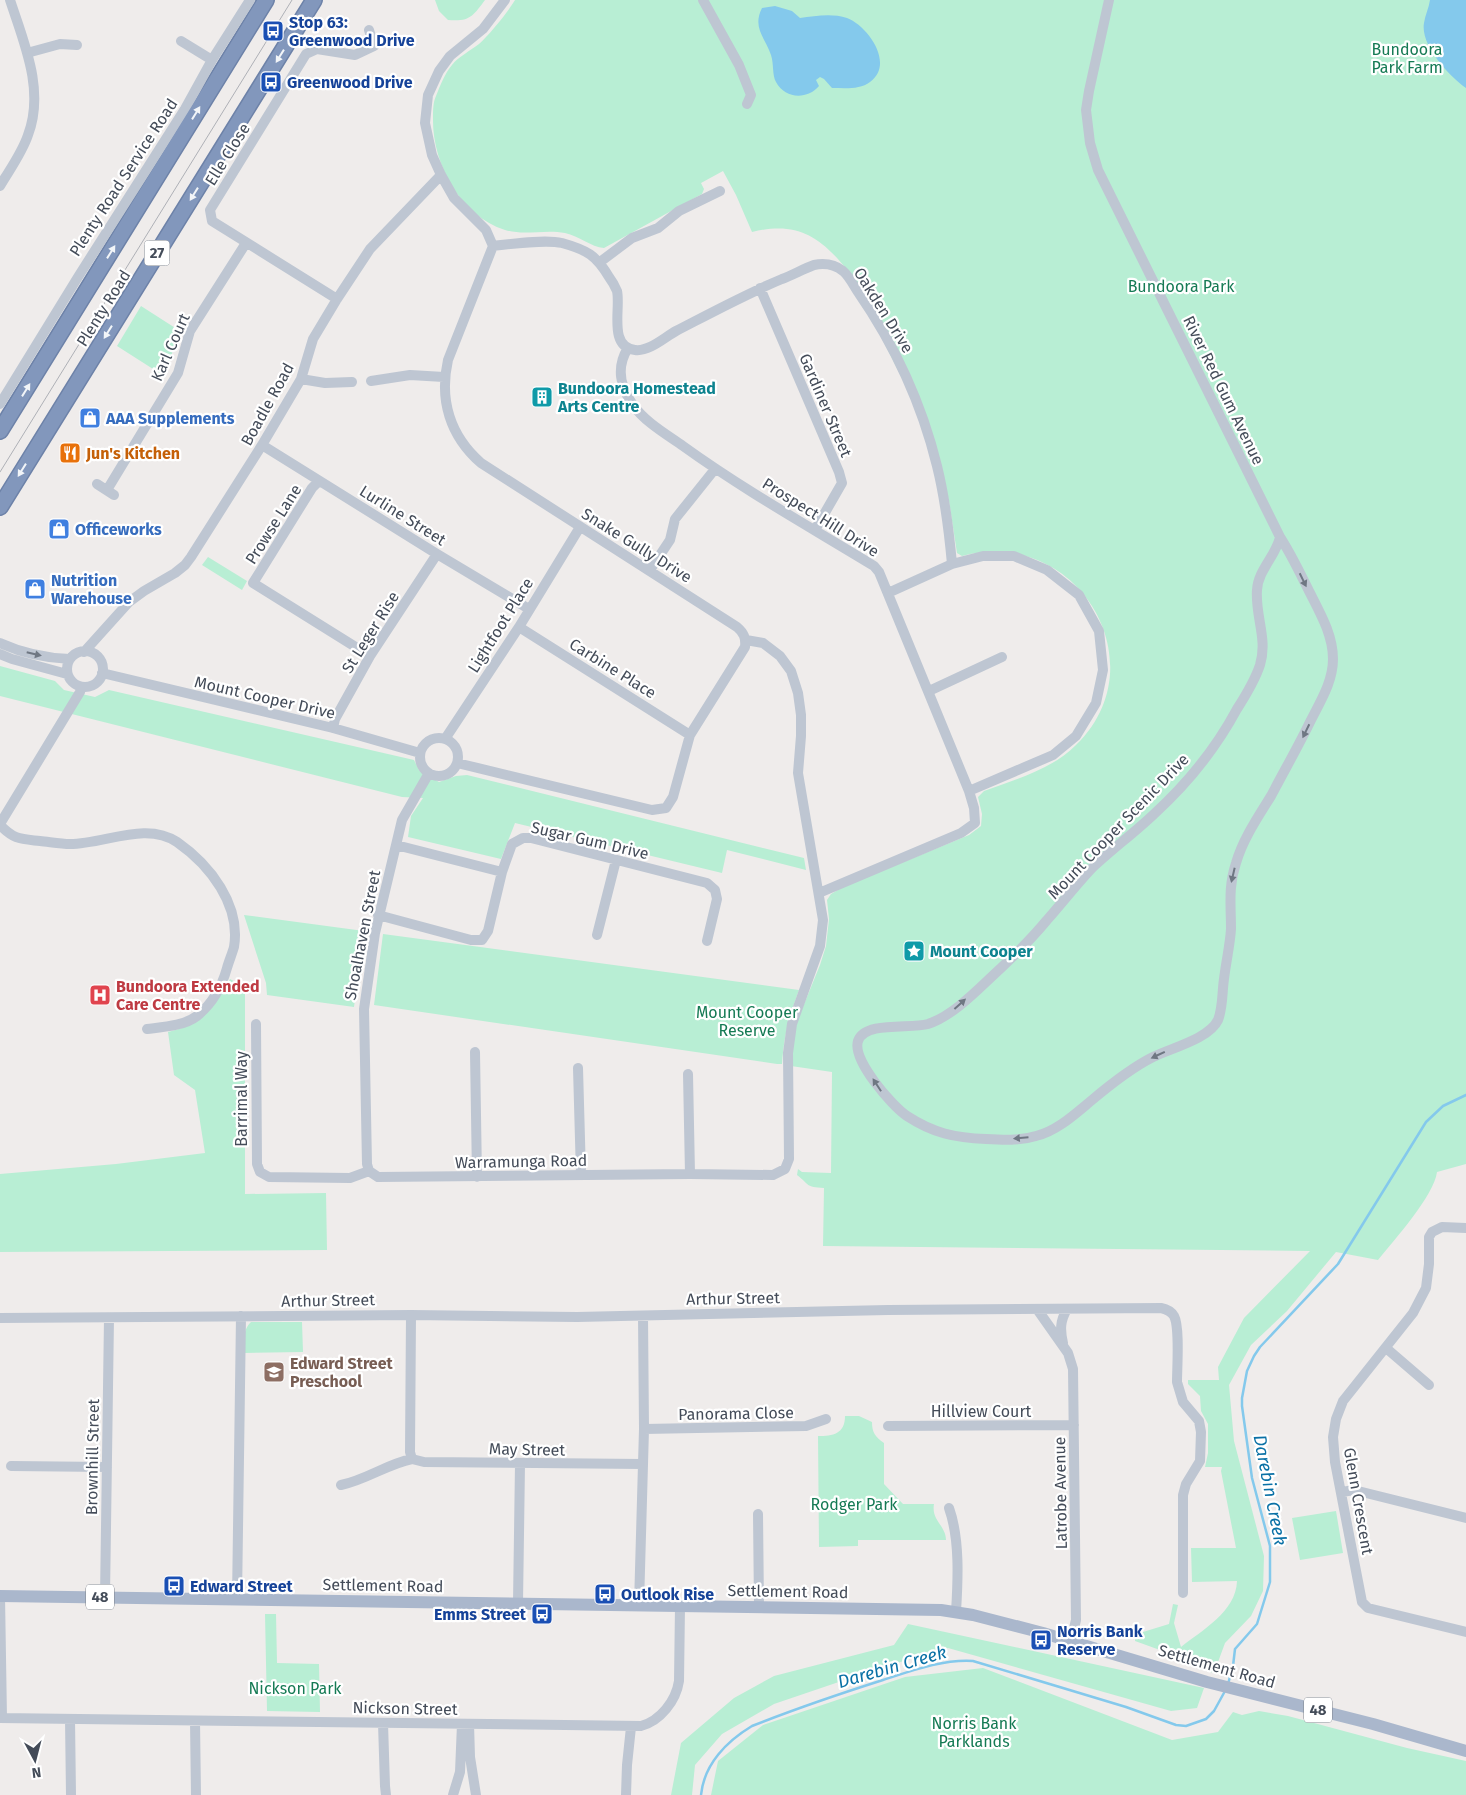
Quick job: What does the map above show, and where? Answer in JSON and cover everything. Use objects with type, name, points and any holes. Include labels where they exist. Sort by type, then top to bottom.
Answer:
[{"type":"highway","name":"Plenty Road","points":[[0,507],[314,0]]},
{"type":"highway","name":"Plenty Road","points":[[0,431],[35,360],[259,3]]},
{"type":"main road","name":"Settlement Road","points":[[0,1596],[909,1609],[956,1612],[1071,1641],[1207,1682],[1373,1724],[1466,1750]]},
{"type":"street","points":[[0,186],[23,147],[32,123],[34,85],[27,53],[10,0]]},
{"type":"street","points":[[504,0],[483,29],[450,56],[439,71],[428,95],[425,123],[432,155],[454,198],[486,230],[493,246],[560,243],[591,254],[600,262],[616,289],[618,335],[628,348]]},
{"type":"street","points":[[703,0],[738,65],[751,96],[747,104]]},
{"type":"street","name":"River Red Gum Avenue","points":[[1109,0],[1086,110],[1090,143],[1098,170],[1280,537]]},
{"type":"street","name":"Plenty Road Service Road","points":[[0,404],[35,360],[78,277],[185,109],[212,60],[242,13],[259,3]]},
{"type":"street","name":"Elle Close","points":[[337,299],[212,221],[210,210],[306,54],[317,49],[355,55],[374,46],[369,30]]},
{"type":"street","points":[[181,41],[212,60]]},
{"type":"street","points":[[27,53],[60,44],[77,45]]},
{"type":"street","name":"Boadle Road","points":[[84,652],[87,646],[129,602],[185,565],[301,379],[313,339],[337,299],[370,249],[441,175]]},
{"type":"street","points":[[600,262],[632,238],[658,228],[680,211],[720,191]]},
{"type":"street","name":"Karl Court","points":[[106,490],[178,373],[190,331],[246,243]]},
{"type":"street","name":"Snake Gully Drive","points":[[493,246],[448,360],[444,377],[445,397],[449,416],[460,441],[481,464],[737,626],[743,632],[746,640]]},
{"type":"street","name":"Oakden Drive","points":[[628,348],[642,350],[652,346],[669,335],[760,288],[815,265],[829,264],[843,271],[867,304],[899,361],[919,408],[936,465],[948,522],[952,564]]},
{"type":"street","name":"Gardiner Street","points":[[760,288],[842,483],[815,530]]},
{"type":"street","name":"Prospect Hill Drive","points":[[628,348],[622,360],[620,374],[633,405],[646,419],[715,469],[874,566],[879,572],[969,791],[974,808],[974,822],[961,833],[819,893]]},
{"type":"street","points":[[370,381],[410,375],[444,377]]},
{"type":"street","points":[[301,379],[325,383],[352,382]]},
{"type":"street","name":"Lurline Street","points":[[262,444],[528,609]]},
{"type":"street","points":[[650,570],[670,540],[675,519],[715,469]]},
{"type":"street","name":"Prowse Lane","points":[[319,481],[312,488],[253,583],[370,656]]},
{"type":"street","name":"Lightfoot Place","points":[[445,739],[519,627],[528,609],[580,527]]},
{"type":"street","name":"Mount Cooper Scenic Drive","points":[[1280,537],[1325,623],[1331,643],[1332,672],[1328,687],[1237,860],[1231,882],[1231,931],[1218,1020],[1212,1028],[1202,1035],[1152,1057],[1118,1079],[1070,1118],[1053,1130],[1039,1136],[1003,1140],[953,1137],[928,1129],[903,1113],[886,1097],[861,1059],[858,1051],[858,1042],[861,1036],[869,1030],[927,1024],[952,1012],[1042,926],[1090,871],[1182,786],[1228,725],[1258,671],[1264,651],[1256,598],[1258,580],[1278,545],[1280,537]]},
{"type":"street","name":"St Leger Rise","points":[[333,728],[335,719],[370,656],[437,554]]},
{"type":"street","points":[[888,593],[952,564],[983,556],[1014,556],[1047,570],[1080,595],[1098,631],[1103,670],[1096,703],[1076,736],[1053,755],[969,791]]},
{"type":"street","name":"Carbine Place","points":[[519,627],[690,735]]},
{"type":"street","name":"Boadle Road","points":[[98,658],[102,632]]},
{"type":"street","points":[[457,763],[652,810],[666,808],[674,797],[690,735],[745,647],[746,640],[763,643],[780,656],[791,671],[798,693],[801,736],[798,773],[819,893]]},
{"type":"street","points":[[0,642],[14,649],[55,659],[70,659]]},
{"type":"street","points":[[84,652],[94,654],[103,668],[97,683],[87,687],[81,687],[72,682],[67,674],[70,659],[74,655],[84,652]]},
{"type":"street","points":[[0,654],[67,674]]},
{"type":"street","points":[[929,691],[1002,658]]},
{"type":"street","name":"Mount Cooper Drive","points":[[102,674],[333,728],[420,753]]},
{"type":"street","points":[[81,687],[80,692],[0,825],[10,835],[20,839],[71,844],[147,833],[162,834],[171,838],[194,856],[214,877],[226,896],[232,915],[234,937],[234,947],[222,985],[197,1016],[180,1024],[147,1029]]},
{"type":"street","points":[[439,738],[445,739],[457,751],[457,763],[445,775],[434,775],[429,773],[422,765],[420,753],[428,742],[439,738]]},
{"type":"street","name":"Shoalhaven Street","points":[[369,1171],[367,1164],[364,1008],[378,915],[405,814],[429,773]]},
{"type":"street","name":"Sugar Gum Drive","points":[[378,915],[471,940],[482,940],[488,931],[502,872],[512,844],[523,838],[531,838],[710,885],[717,894],[717,899],[707,941]]},
{"type":"street","points":[[396,845],[502,872]]},
{"type":"street","points":[[597,935],[616,860]]},
{"type":"street","name":"Warramunga Road","points":[[369,1171],[378,1177],[477,1177],[690,1174],[774,1175],[785,1169],[790,1159],[788,1053],[792,1024],[820,946],[823,920],[819,893]]},
{"type":"street","name":"Barrimal Way","points":[[256,1024],[257,1164],[260,1172],[269,1178],[350,1178],[369,1171]]},
{"type":"street","points":[[476,1052],[477,1177]]},
{"type":"street","points":[[578,1068],[580,1176]]},
{"type":"street","points":[[688,1074],[690,1174]]},
{"type":"street","name":"Glenn Crescent","points":[[1466,1228],[1442,1227],[1432,1232],[1429,1237],[1429,1264],[1426,1288],[1413,1313],[1343,1401],[1336,1418],[1334,1446],[1362,1602],[1368,1608],[1466,1632]]},
{"type":"street","name":"Latrobe Avenue","points":[[1064,1346],[1060,1327],[1062,1316],[1067,1308]]},
{"type":"street","name":"Arthur Street","points":[[0,1318],[411,1315],[643,1316],[888,1310],[1161,1308],[1172,1313],[1174,1316],[1178,1391],[1183,1402],[1197,1417],[1201,1432],[1200,1461],[1186,1484],[1183,1495],[1183,1593]]},
{"type":"street","name":"Latrobe Avenue","points":[[1037,1309],[1064,1346],[1071,1358],[1073,1369],[1076,1620],[1071,1641]]},
{"type":"street","points":[[341,1485],[360,1480],[392,1464],[412,1459],[410,1452],[411,1315]]},
{"type":"street","points":[[237,1599],[241,1316]]},
{"type":"street","points":[[639,1605],[644,1429],[643,1316]]},
{"type":"street","name":"Brownhill Street","points":[[105,1597],[109,1318]]},
{"type":"street","points":[[1386,1348],[1429,1385]]},
{"type":"street","name":"Panorama Close","points":[[644,1429],[806,1426],[826,1419]]},
{"type":"street","name":"Hillview Court","points":[[888,1426],[1074,1425]]},
{"type":"street","name":"May Street","points":[[412,1459],[424,1462],[643,1464]]},
{"type":"street","points":[[518,1603],[520,1464]]},
{"type":"street","points":[[11,1466],[107,1467]]},
{"type":"street","points":[[1342,1492],[1354,1490],[1466,1518]]},
{"type":"street","points":[[949,1508],[954,1521],[956,1539],[956,1612]]},
{"type":"street","points":[[758,1514],[759,1607]]},
{"type":"street","points":[[0,1596],[1,1718]]},
{"type":"street","name":"Nickson Street","points":[[1,1718],[632,1727],[649,1724],[657,1719],[677,1690],[679,1681],[680,1606]]},
{"type":"street","points":[[70,1719],[71,1795]]},
{"type":"street","points":[[195,1720],[196,1795]]},
{"type":"street","points":[[383,1723],[386,1795]]},
{"type":"street","points":[[453,1795],[460,1772],[465,1724]]},
{"type":"street","points":[[465,1724],[476,1795]]},
{"type":"street","points":[[626,1795],[627,1765],[632,1727]]},
{"type":"green space","points":[[435,0],[485,0],[470,17],[461,20],[448,20],[439,11]]},
{"type":"green space","name":"Bundoora Park","points":[[515,0],[1466,0],[1466,1164],[1437,1172],[1429,1193],[1421,1205],[1378,1260],[1336,1252],[1287,1311],[1251,1345],[1229,1385],[1234,1441],[1264,1556],[1263,1591],[1251,1616],[1225,1643],[1214,1673],[1200,1669],[1182,1658],[1135,1641],[1135,1633],[1169,1624],[1173,1604],[1178,1605],[1174,1623],[1181,1647],[1208,1627],[1224,1611],[1231,1602],[1235,1592],[1237,1581],[1192,1582],[1191,1548],[1236,1548],[1221,1471],[1222,1467],[1205,1467],[1208,1453],[1208,1424],[1201,1411],[1200,1396],[1188,1384],[1188,1380],[1219,1380],[1218,1367],[1244,1318],[1310,1251],[823,1246],[824,1188],[811,1186],[797,1175],[798,1169],[802,1172],[831,1173],[832,1072],[791,1066],[793,1037],[798,1019],[826,946],[829,919],[827,900],[831,894],[843,887],[969,835],[981,826],[982,814],[978,797],[984,791],[1021,778],[1056,761],[1076,745],[1100,712],[1110,677],[1107,641],[1094,608],[1071,581],[1040,561],[1003,552],[962,556],[957,553],[949,501],[935,444],[848,271],[828,249],[806,234],[795,230],[782,229],[752,232],[723,171],[701,183],[704,189],[702,194],[604,248],[594,246],[565,233],[512,232],[505,230],[489,223],[462,200],[443,170],[438,153],[434,135],[434,101],[452,65],[457,59],[483,40]]},
{"type":"green space","points":[[141,306],[180,331],[164,376],[117,346]]},
{"type":"green space","points":[[208,557],[247,581],[242,590],[202,565]]},
{"type":"green space","points":[[0,666],[55,681],[64,690],[95,697],[109,690],[414,760],[419,770],[439,782],[456,776],[467,775],[804,858],[806,870],[727,850],[722,873],[515,823],[501,859],[408,837],[411,816],[423,798],[402,797],[0,696]]},
{"type":"green space","points":[[244,915],[364,931],[354,1007],[267,995],[266,983]]},
{"type":"green space","name":"Mount Cooper Reserve","points":[[383,934],[799,990],[788,1026],[782,1064],[777,1064],[374,1005]]},
{"type":"green space","points":[[230,979],[245,987],[245,1194],[326,1193],[327,1250],[0,1252],[0,1174],[116,1164],[205,1153],[195,1090],[174,1075],[168,1032],[190,1025],[206,1014]]},
{"type":"green space","points":[[251,1322],[302,1322],[303,1352],[244,1353],[245,1333]]},
{"type":"green space","name":"Rodger Park","points":[[845,1416],[859,1416],[872,1422],[875,1434],[884,1443],[884,1484],[903,1504],[934,1504],[936,1519],[944,1531],[946,1540],[858,1540],[858,1546],[819,1547],[818,1436],[837,1433],[843,1427]]},
{"type":"green space","points":[[1336,1511],[1343,1553],[1300,1560],[1292,1518]]},
{"type":"green space","name":"Nickson Park","points":[[265,1614],[276,1614],[277,1663],[319,1664],[320,1712],[267,1711]]},
{"type":"green space","points":[[908,1624],[1204,1688],[1197,1708],[1171,1711],[948,1648],[880,1668],[774,1704],[722,1734],[695,1765],[692,1795],[671,1795],[681,1743],[734,1698],[774,1676],[894,1645]]},
{"type":"green space","name":"Norris Bank Parklands","points":[[983,1668],[1172,1740],[1218,1732],[1233,1712],[1242,1715],[1259,1711],[1288,1716],[1407,1748],[1466,1761],[1466,1795],[711,1795],[718,1761],[763,1725],[905,1677]]},
{"type":"water","points":[[1430,0],[1466,0],[1466,88],[1444,68],[1426,41],[1424,23]]},
{"type":"water","points":[[775,6],[792,11],[800,18],[824,15],[847,18],[855,22],[876,46],[880,66],[877,74],[866,85],[857,87],[832,88],[820,77],[816,80],[819,86],[808,94],[796,96],[785,92],[776,82],[771,55],[758,21],[762,8]]},
{"type":"waterway","name":"Darebin Creek","points":[[1228,1684],[1235,1649],[1257,1624],[1270,1582],[1270,1546],[1252,1478],[1242,1406],[1247,1371],[1260,1347],[1338,1264],[1426,1122],[1443,1106],[1466,1095]]},
{"type":"waterway","name":"Darebin Creek","points":[[701,1795],[707,1773],[718,1754],[752,1726],[850,1691],[939,1664],[973,1661],[1126,1707],[1176,1725],[1186,1726],[1206,1719],[1214,1711],[1225,1691]]},
{"type":"tram line","points":[[0,472],[292,0]]},
{"type":"place","name":"Stop 63: Greenwood Drive","points":[[273,31]]},
{"type":"place","name":"Greenwood Drive","points":[[271,82]]},
{"type":"place","name":"Bundoora Homestead Arts Centre","points":[[542,397]]},
{"type":"place","name":"AAA Supplements","points":[[90,418]]},
{"type":"place","name":"Jun's Kitchen","points":[[70,453]]},
{"type":"place","name":"Officeworks","points":[[59,529]]},
{"type":"place","name":"Nutrition Warehouse","points":[[35,589]]},
{"type":"place","name":"Mount Cooper","points":[[914,951]]},
{"type":"place","name":"Bundoora Extended Care Centre","points":[[100,995]]},
{"type":"place","name":"Edward Street Preschool","points":[[274,1372]]},
{"type":"place","name":"Edward Street","points":[[174,1586]]},
{"type":"place","name":"Outlook Rise","points":[[605,1594]]},
{"type":"place","name":"Emms Street","points":[[542,1614]]},
{"type":"place","name":"Norris Bank Reserve","points":[[1041,1640]]},
{"type":"park label","name":"Bundoora Park Farm","points":[[1407,58]]}]
